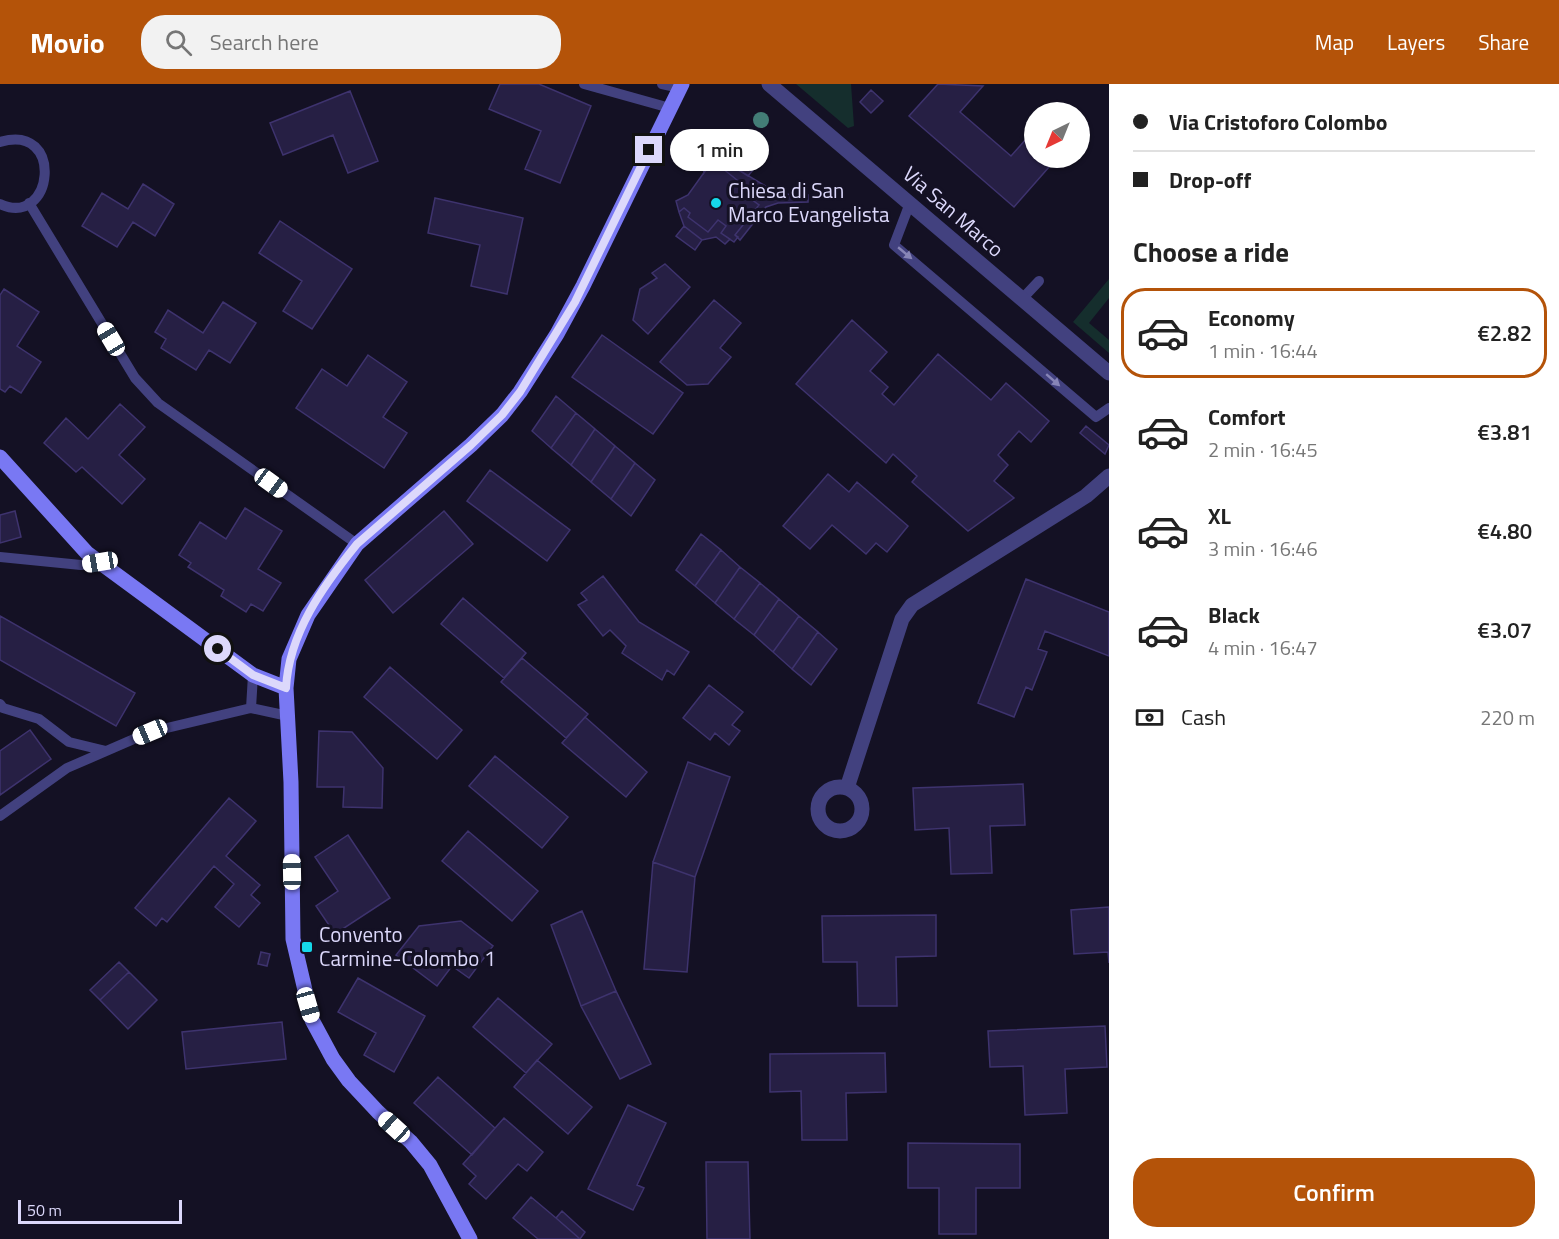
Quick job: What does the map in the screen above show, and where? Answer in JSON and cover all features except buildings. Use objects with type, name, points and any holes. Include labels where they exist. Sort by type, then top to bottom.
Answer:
[{"type":"main road","points":[[470,1239],[430,1165],[411,1142],[349,1081],[333,1059],[312,1020],[293,939],[286,688],[288,658],[308,615],[357,544],[471,445],[502,415],[520,392],[578,296],[681,86]]},
{"type":"main road","points":[[0,458],[87,553],[253,675],[286,688]]},
{"type":"street","name":"Via San Marco","points":[[769,84],[1109,373]]},
{"type":"street","points":[[847,788],[902,619],[912,605],[1086,496],[1109,476]]},
{"type":"street","points":[[1086,496],[1109,488]]},
{"type":"lane","points":[[584,84],[670,108]]},
{"type":"lane","points":[[662,84],[681,86]]},
{"type":"lane","points":[[0,142],[22,141],[34,147],[42,157],[46,170],[45,183],[39,195],[29,203],[17,207],[0,204]]},
{"type":"lane","points":[[910,202],[894,245],[1096,417],[1109,408]]},
{"type":"lane","points":[[29,203],[135,378],[158,403],[357,544]]},
{"type":"lane","points":[[1022,299],[1039,281]]},
{"type":"lane","points":[[0,557],[62,564],[100,562]]},
{"type":"lane","points":[[251,708],[253,675]]},
{"type":"lane","points":[[0,704],[3,708],[39,719],[69,742],[106,751]]},
{"type":"lane","points":[[0,816],[67,768],[150,732],[251,708],[288,716]]},
{"type":"green space","points":[[796,84],[851,84],[854,126],[848,128]]},
{"type":"green space","points":[[1109,279],[1109,298],[1089,323],[1109,340],[1109,353],[1073,322]]},
{"type":"place","name":"Chiesa di San Marco Evangelista","points":[[716,203]]},
{"type":"place","name":"Convento Carmine-Colombo 1","points":[[307,947]]},
{"type":"route","points":[[218,649],[253,675],[286,688],[288,658],[308,615],[341,564],[357,544],[429,483],[502,415],[537,367],[583,286],[649,150]]}]
